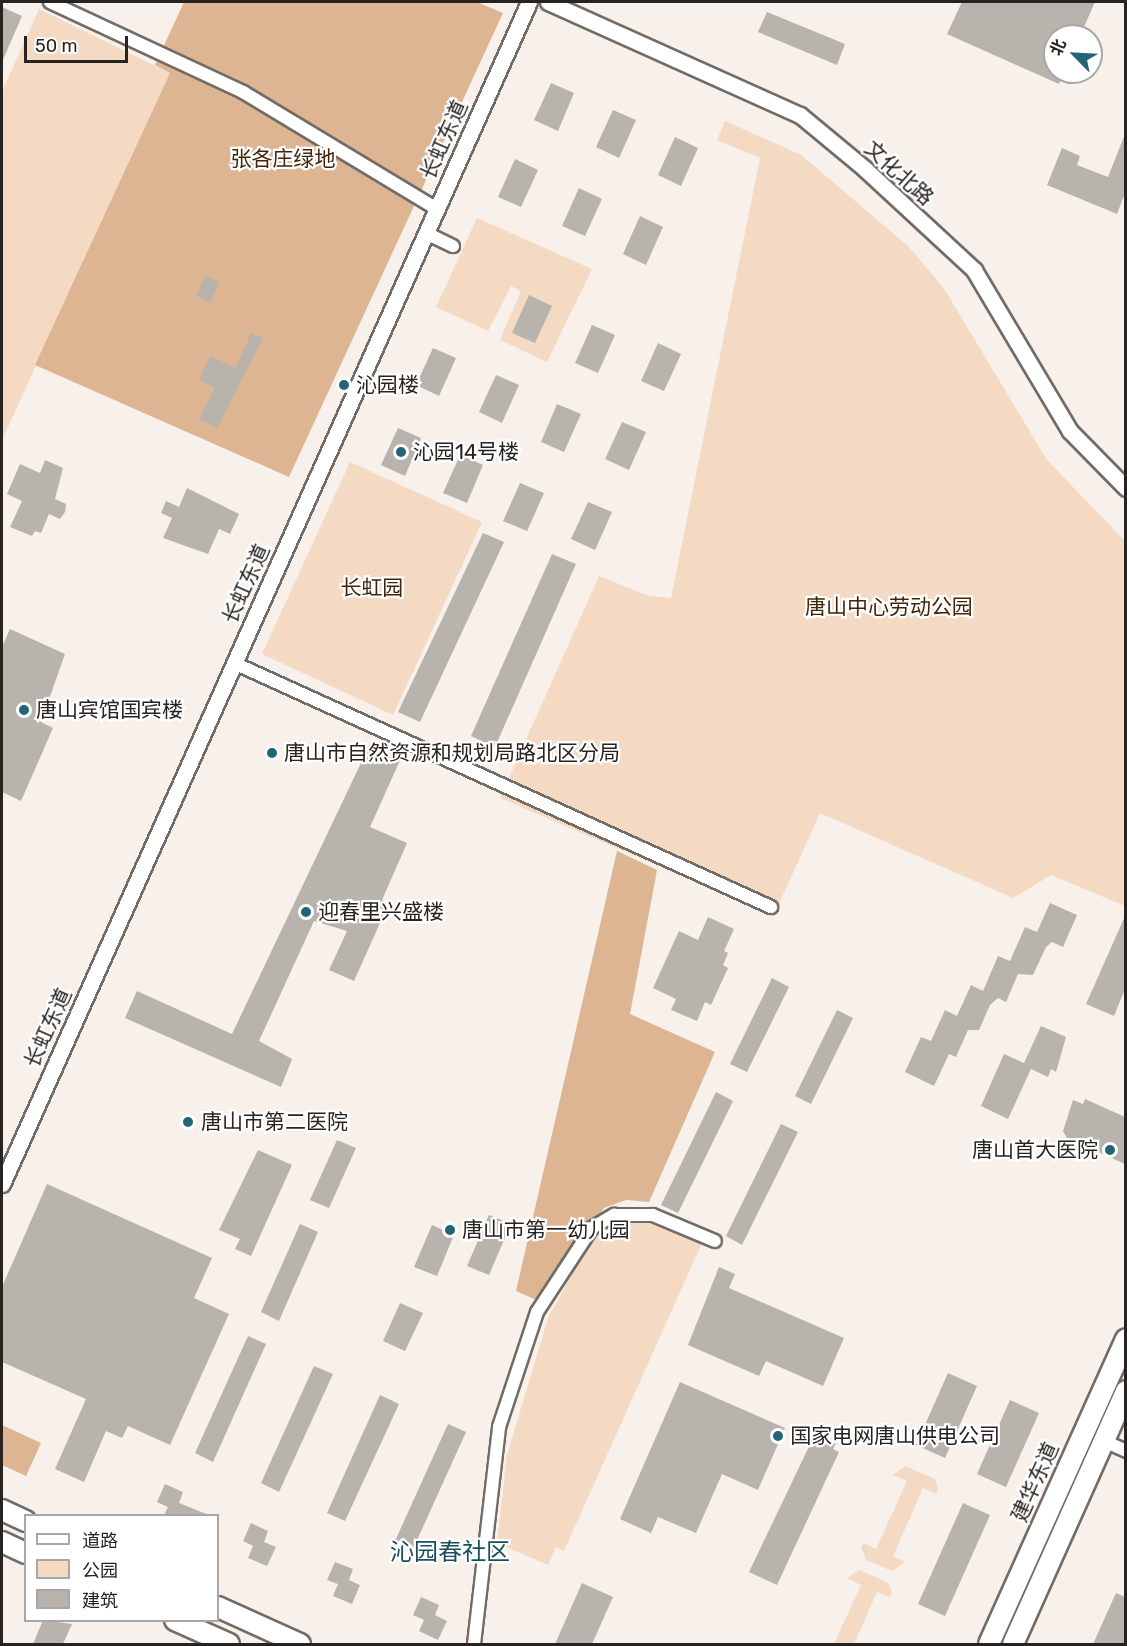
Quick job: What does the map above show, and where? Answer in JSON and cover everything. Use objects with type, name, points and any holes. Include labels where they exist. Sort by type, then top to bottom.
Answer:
[{"type":"main road","name":"建华东道","points":[[989,1641],[1125,1339]]},
{"type":"main road","points":[[1013,1644],[1125,1392]]},
{"type":"main road","points":[[2,1510],[24,1520]]},
{"type":"main road","points":[[2,1542],[24,1552]]},
{"type":"main road","points":[[219,1607],[300,1644]]},
{"type":"main road","points":[[177,1622],[196,1638],[229,1644]]},
{"type":"street","points":[[50,2],[243,92],[436,209]]},
{"type":"street","name":"长虹东道","points":[[2,1184],[529,2]]},
{"type":"street","name":"文化北路","points":[[548,2],[800,115],[865,169],[974,270],[1070,431],[1125,488]]},
{"type":"street","points":[[426,233],[453,246]]},
{"type":"street","points":[[234,663],[771,908]]},
{"type":"street","points":[[474,1644],[500,1427],[537,1312],[592,1228],[615,1215],[653,1215],[715,1241]]},
{"type":"street","points":[[1104,1441],[1125,1451]]},
{"type":"green space","name":"张各庄绿地","points":[[184,2],[477,2],[503,13],[289,477],[35,365],[170,73],[155,65]]},
{"type":"green space","points":[[39,9],[170,73],[2,440],[2,92]]},
{"type":"green space","name":"唐山中心劳动公园","points":[[725,121],[801,155],[908,246],[943,287],[1047,460],[1125,541],[1125,906],[1051,875],[1013,898],[820,813],[774,915],[500,798],[599,576],[649,596],[671,598],[760,158],[717,140]]},
{"type":"green space","points":[[477,218],[592,269],[547,362],[500,340],[521,291],[511,286],[488,331],[436,307]]},
{"type":"green space","name":"长虹园","points":[[350,462],[482,522],[393,715],[262,654]]},
{"type":"green space","points":[[617,851],[657,870],[630,1014],[715,1052],[649,1202],[626,1200],[604,1208],[541,1302],[516,1291]]},
{"type":"green space","points":[[613,1218],[642,1219],[702,1243],[564,1551],[556,1547],[548,1565],[497,1543],[507,1455],[548,1318],[594,1235]]},
{"type":"green space","points":[[2,1425],[41,1443],[26,1476],[2,1465]]},
{"type":"green space","points":[[905,1466],[935,1479],[938,1489],[936,1494],[923,1488],[893,1556],[905,1562],[892,1571],[866,1560],[861,1547],[863,1543],[876,1549],[907,1481],[893,1475]]},
{"type":"green space","points":[[859,1570],[889,1583],[892,1593],[890,1597],[877,1592],[854,1644],[834,1644],[861,1585],[847,1578]]},
{"type":"building","points":[[962,2],[1095,2],[1085,24],[1043,24],[1043,77],[947,34]]},
{"type":"building","points":[[2,7],[22,16],[2,62]]},
{"type":"building","points":[[767,12],[845,44],[837,65],[758,32]]},
{"type":"building","points":[[551,83],[574,93],[558,131],[534,120]]},
{"type":"building","points":[[613,110],[636,120],[619,158],[596,147]]},
{"type":"building","points":[[1125,134],[1125,193],[1117,214],[1047,185],[1062,148],[1080,156],[1077,165],[1108,177]]},
{"type":"building","points":[[675,137],[698,148],[681,186],[658,175]]},
{"type":"building","points":[[515,159],[538,170],[521,207],[498,197]]},
{"type":"building","points":[[579,188],[602,199],[585,236],[562,226]]},
{"type":"building","points":[[640,216],[663,227],[646,265],[623,254]]},
{"type":"building","points":[[205,276],[220,282],[210,303],[196,296]]},
{"type":"building","points":[[529,295],[552,306],[535,343],[512,333]]},
{"type":"building","points":[[592,325],[615,335],[598,373],[575,363]]},
{"type":"building","points":[[251,333],[263,338],[217,428],[199,419],[215,388],[199,380],[210,356],[236,368]]},
{"type":"building","points":[[658,343],[681,354],[664,391],[641,381]]},
{"type":"building","points":[[433,348],[456,358],[439,396],[416,385]]},
{"type":"building","points":[[496,375],[519,385],[502,423],[479,412]]},
{"type":"building","points":[[557,404],[581,414],[564,452],[541,442]]},
{"type":"building","points":[[622,422],[646,432],[629,470],[605,459]]},
{"type":"building","name":"沁园14号楼","points":[[398,428],[421,438],[405,476],[381,465]]},
{"type":"building","points":[[460,455],[483,465],[467,503],[443,493]]},
{"type":"building","points":[[45,460],[63,468],[55,499],[66,504],[65,512],[60,519],[49,514],[41,533],[35,531],[32,536],[10,527],[22,501],[7,494],[20,464],[40,473]]},
{"type":"building","points":[[520,483],[544,493],[527,531],[503,521]]},
{"type":"building","points":[[187,488],[239,514],[230,534],[219,529],[208,554],[163,538],[172,518],[161,513],[166,501],[179,507]]},
{"type":"building","points":[[588,502],[612,512],[595,550],[571,539]]},
{"type":"building","points":[[483,533],[504,542],[420,722],[398,712]]},
{"type":"building","points":[[552,554],[576,564],[495,747],[471,736]]},
{"type":"building","name":"唐山宾馆国宾楼","points":[[10,629],[65,654],[41,722],[53,728],[21,801],[2,792],[2,647]]},
{"type":"building","points":[[370,744],[401,758],[370,827],[407,843],[382,900],[389,903],[354,981],[329,970],[347,931],[314,921],[259,1041],[292,1059],[281,1087],[125,1018],[137,991],[232,1034]]},
{"type":"building","points":[[1050,903],[1077,915],[1063,947],[1052,942],[1046,947],[1033,975],[1018,974],[1006,1002],[998,998],[990,1005],[979,1030],[968,1030],[956,1057],[949,1054],[934,1086],[905,1072],[921,1037],[931,1041],[945,1010],[957,1016],[971,985],[983,991],[998,956],[1010,961],[1025,927],[1037,932]]},
{"type":"building","points":[[1125,916],[1125,989],[1114,1016],[1086,1004]]},
{"type":"building","points":[[708,917],[734,929],[724,951],[728,953],[723,965],[728,968],[711,1005],[705,1002],[697,1021],[671,1010],[676,999],[653,988],[679,931],[698,940]]},
{"type":"building","points":[[772,978],[789,987],[747,1072],[730,1064]]},
{"type":"building","points":[[837,1010],[853,1018],[811,1104],[795,1096]]},
{"type":"building","points":[[1041,1026],[1066,1037],[1056,1072],[1051,1069],[1048,1077],[1031,1069],[1008,1119],[981,1106],[1004,1054],[1024,1063]]},
{"type":"building","points":[[716,1092],[733,1101],[678,1213],[661,1205]]},
{"type":"building","name":"唐山首大医院","points":[[1085,1099],[1125,1117],[1125,1164],[1067,1138],[1063,1131],[1073,1100],[1083,1104]]},
{"type":"building","points":[[781,1124],[798,1132],[742,1245],[726,1236]]},
{"type":"building","points":[[337,1140],[356,1148],[329,1208],[310,1200]]},
{"type":"building","points":[[258,1150],[292,1165],[251,1256],[235,1249],[240,1239],[219,1230]]},
{"type":"building","points":[[47,1184],[212,1258],[194,1298],[229,1314],[170,1445],[128,1426],[122,1438],[106,1431],[84,1482],[55,1469],[86,1399],[2,1362],[2,1287]]},
{"type":"building","points":[[489,1215],[511,1224],[489,1275],[467,1266]]},
{"type":"building","points":[[300,1224],[318,1232],[279,1321],[261,1312]]},
{"type":"building","points":[[432,1225],[454,1235],[437,1276],[414,1267]]},
{"type":"building","points":[[719,1267],[735,1274],[729,1288],[844,1338],[823,1386],[766,1361],[759,1376],[688,1345]]},
{"type":"building","points":[[400,1303],[423,1313],[405,1351],[383,1341]]},
{"type":"building","points":[[248,1336],[266,1344],[213,1462],[195,1453]]},
{"type":"building","points":[[314,1366],[333,1374],[279,1492],[261,1483]]},
{"type":"building","points":[[948,1373],[977,1386],[945,1458],[916,1445]]},
{"type":"building","points":[[680,1382],[785,1428],[758,1490],[722,1474],[696,1533],[658,1517],[651,1533],[620,1519]]},
{"type":"building","points":[[380,1395],[399,1404],[345,1521],[327,1513]]},
{"type":"building","points":[[1010,1400],[1039,1413],[1006,1487],[977,1474]]},
{"type":"building","points":[[448,1424],[466,1432],[413,1549],[395,1541]]},
{"type":"building","points":[[815,1434],[836,1443],[833,1449],[839,1452],[777,1585],[749,1572]]},
{"type":"building","points":[[165,1484],[183,1492],[179,1503],[206,1514],[164,1514],[168,1507],[157,1502]]},
{"type":"building","points":[[963,1503],[990,1515],[945,1616],[918,1604]]},
{"type":"building","points":[[251,1523],[268,1531],[264,1542],[276,1547],[267,1566],[248,1558],[253,1546],[243,1541]]},
{"type":"building","points":[[335,1562],[353,1569],[349,1580],[360,1585],[352,1604],[333,1596],[338,1584],[327,1580]]},
{"type":"building","points":[[582,1583],[613,1597],[592,1644],[555,1644]]},
{"type":"building","points":[[1116,1593],[1125,1597],[1125,1644],[1093,1644]]},
{"type":"building","points":[[421,1597],[439,1605],[435,1615],[447,1621],[438,1640],[419,1631],[424,1620],[413,1615]]},
{"type":"building","points":[[42,1622],[72,1624],[63,1644],[33,1644]]},
{"type":"place","name":"沁园楼","points":[[344,385]]},
{"type":"place","name":"沁园14号楼","points":[[401,452]]},
{"type":"place","name":"唐山宾馆国宾楼","points":[[24,710]]},
{"type":"place","name":"唐山市自然资源和规划局路北区分局","points":[[272,753]]},
{"type":"place","name":"迎春里兴盛楼","points":[[306,912]]},
{"type":"place","name":"唐山市第二医院","points":[[188,1122]]},
{"type":"place","name":"唐山首大医院","points":[[1110,1150]]},
{"type":"place","name":"唐山市第一幼儿园","points":[[450,1230]]},
{"type":"place","name":"国家电网唐山供电公司","points":[[778,1436]]},
{"type":"district","name":"沁园春社区","points":[[450,1553]]}]
